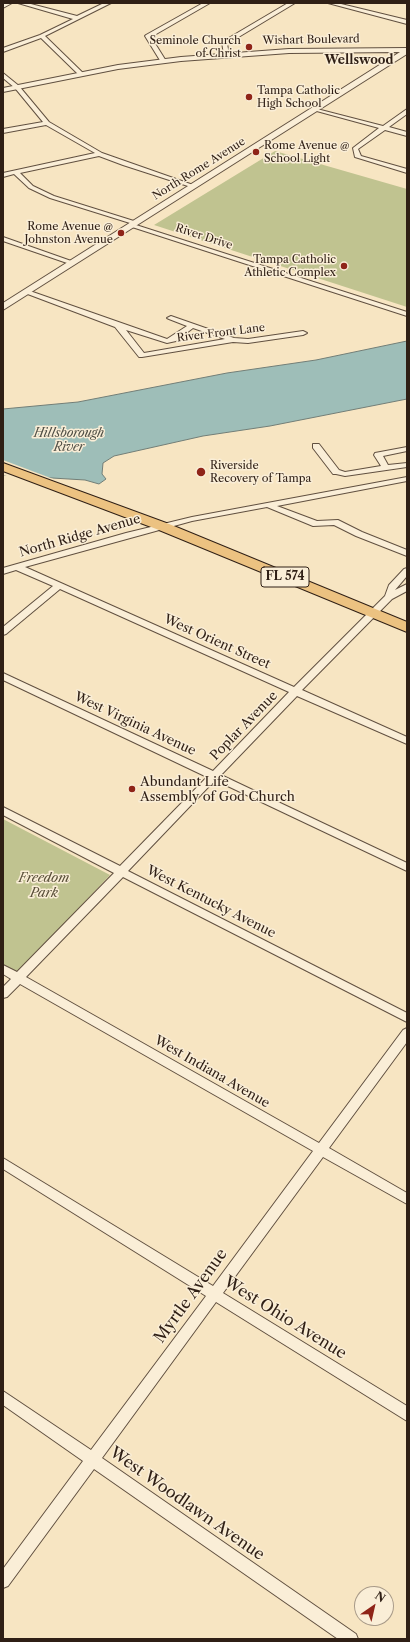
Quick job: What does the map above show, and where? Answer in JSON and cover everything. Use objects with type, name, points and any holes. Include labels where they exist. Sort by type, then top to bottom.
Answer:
[{"type":"main road","name":"FL 574","points":[[3,467],[164,527],[407,626]]},
{"type":"street","points":[[3,6],[9,3]]},
{"type":"street","points":[[20,3],[77,18]]},
{"type":"street","points":[[3,50],[42,36],[108,3]]},
{"type":"street","points":[[163,61],[148,36],[207,3]]},
{"type":"street","points":[[226,54],[224,43],[292,3]]},
{"type":"street","points":[[331,3],[407,22]]},
{"type":"street","points":[[42,36],[80,74]]},
{"type":"street","name":"Wishart Boulevard","points":[[3,90],[80,74],[163,61],[226,54],[307,50],[407,51]]},
{"type":"street","name":"North Rome Avenue","points":[[4,306],[407,51]]},
{"type":"street","points":[[3,75],[17,87],[47,123],[100,154],[193,186]]},
{"type":"street","points":[[315,109],[407,134]]},
{"type":"street","points":[[407,111],[355,149],[358,157],[407,171]]},
{"type":"street","points":[[3,132],[47,123]]},
{"type":"street","points":[[3,175],[100,154]]},
{"type":"street","name":"River Drive","points":[[16,173],[31,187],[52,197],[407,314]]},
{"type":"street","points":[[3,239],[72,263]]},
{"type":"street","points":[[27,292],[167,341],[173,339],[192,325]]},
{"type":"street","points":[[171,318],[233,340]]},
{"type":"street","name":"River Front Lane","points":[[118,325],[142,355],[233,340],[248,341],[303,333]]},
{"type":"street","points":[[316,446],[336,472],[345,474],[407,465]]},
{"type":"street","points":[[386,468],[378,455],[407,449]]},
{"type":"street","name":"North Ridge Avenue","points":[[3,571],[129,535],[192,519],[407,479]]},
{"type":"street","points":[[267,504],[316,524],[335,522],[359,534],[407,553]]},
{"type":"street","name":"West Orient Street","points":[[17,567],[407,741]]},
{"type":"street","name":"Poplar Avenue","points":[[389,597],[392,587],[407,571]]},
{"type":"street","points":[[3,632],[59,586]]},
{"type":"street","name":"Poplar Avenue","points":[[3,994],[372,612],[389,597],[407,587]]},
{"type":"street","name":"West Virginia Avenue","points":[[3,676],[407,867]]},
{"type":"street","name":"West Kentucky Avenue","points":[[3,811],[407,1018]]},
{"type":"street","name":"West Indiana Avenue","points":[[3,969],[407,1198]]},
{"type":"street","name":"Myrtle Avenue","points":[[3,1581],[92,1458],[407,1033]]},
{"type":"street","name":"West Ohio Avenue","points":[[3,1163],[407,1414]]},
{"type":"street","name":"West Woodlawn Avenue","points":[[3,1397],[351,1639]]},
{"type":"green space","name":"Tampa Catholic Athletic Complex","points":[[275,151],[407,189],[407,307],[154,225]]},
{"type":"green space","name":"Freedom Park","points":[[3,819],[110,875],[18,973],[3,965]]},
{"type":"water","name":"Hillsborough River","points":[[407,341],[407,399],[270,426],[203,436],[114,456],[103,463],[102,474],[106,479],[99,484],[85,480],[3,475],[3,409],[78,402],[227,373],[316,360]]},
{"type":"pier","points":[[3,460],[56,480],[10,477],[3,475]]},
{"type":"place","name":"Seminole Church of Christ","points":[[249,47]]},
{"type":"place","name":"Tampa Catholic High School","points":[[249,97]]},
{"type":"place","name":"Rome Avenue @ School Light","points":[[256,152]]},
{"type":"place","name":"Rome Avenue @ Johnston Avenue","points":[[121,233]]},
{"type":"place","name":"Tampa Catholic Athletic Complex","points":[[344,266]]},
{"type":"place","name":"Riverside Recovery of Tampa","points":[[201,472]]},
{"type":"place","name":"Abundant Life Assembly of God Church","points":[[132,789]]},
{"type":"district","name":"Wellswood","points":[[359,61]]}]
